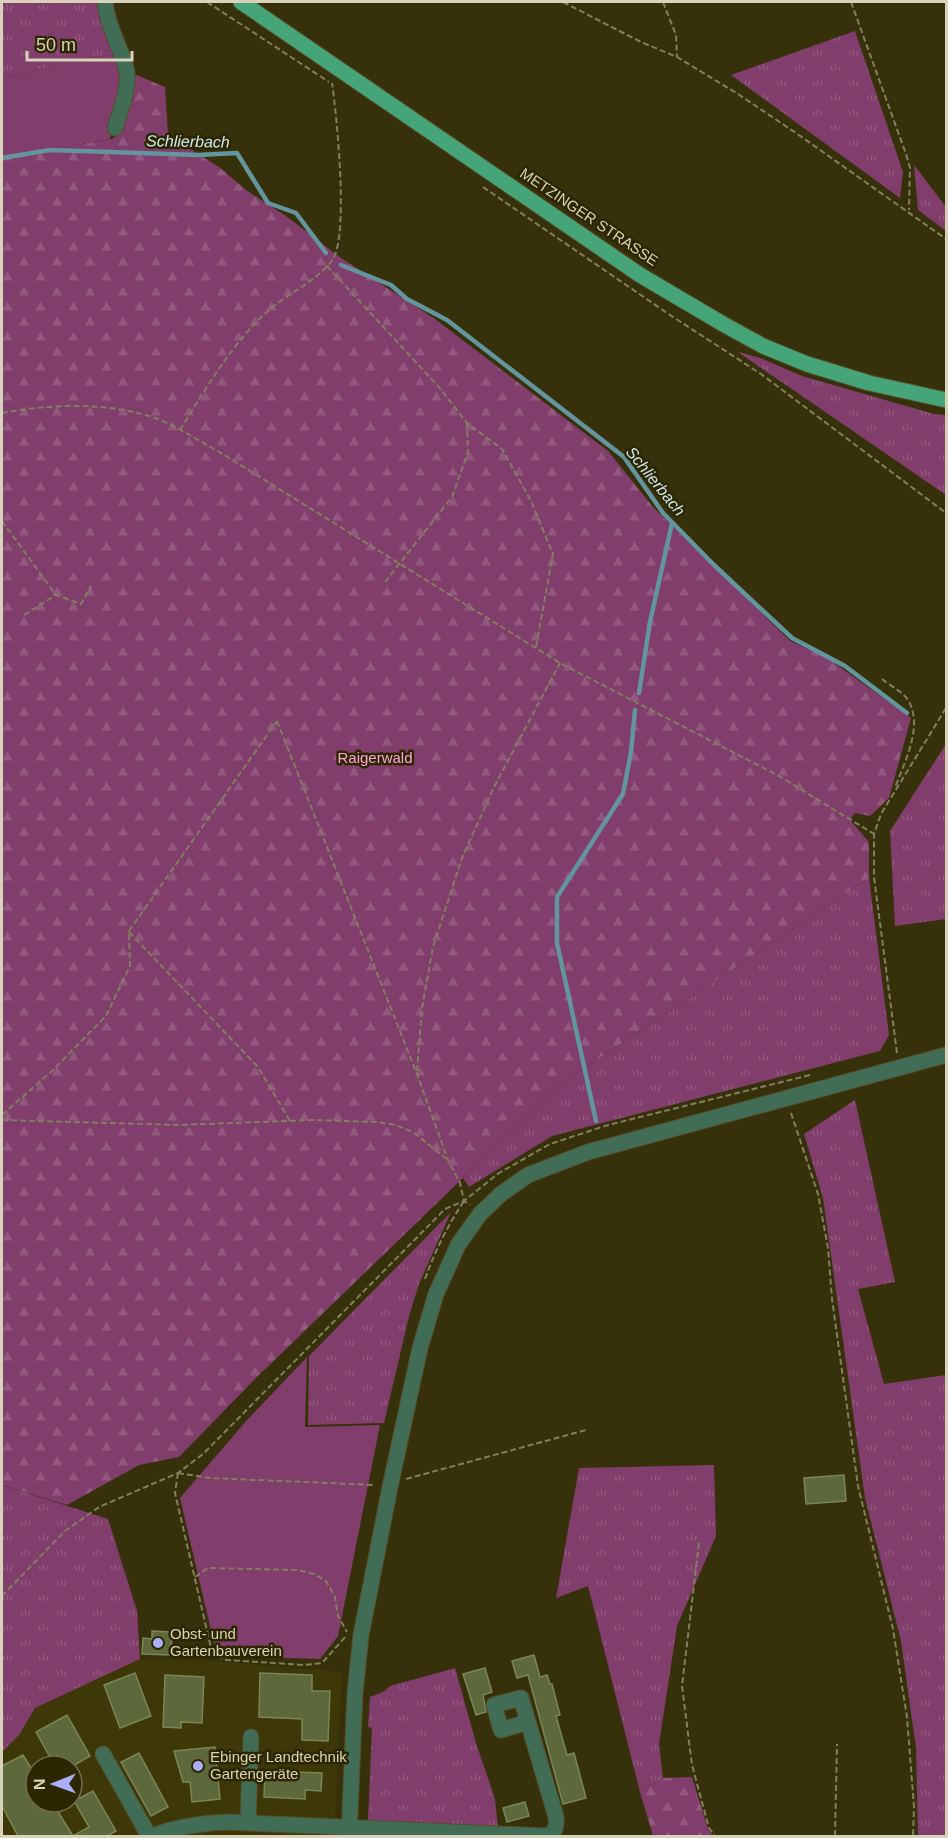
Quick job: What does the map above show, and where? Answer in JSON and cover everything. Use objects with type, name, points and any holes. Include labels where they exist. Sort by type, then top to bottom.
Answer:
[{"type":"main road","name":"METZINGER STRASSE","points":[[241,2],[640,275],[723,324],[763,346],[807,364],[869,383],[946,400]]},
{"type":"street","points":[[105,2],[107,18],[127,70],[116,128]]},
{"type":"street","points":[[349,1832],[355,1693],[383,1484],[436,1294],[458,1245],[480,1214],[501,1194],[528,1175],[588,1152],[946,1055]]},
{"type":"street","points":[[103,1754],[150,1836],[201,1823],[248,1822],[349,1832],[546,1836],[551,1835],[555,1830],[556,1817],[528,1722]]},
{"type":"street","points":[[248,1822],[251,1737]]},
{"type":"path","points":[[207,2],[341,89]]},
{"type":"path","points":[[563,2],[641,42],[676,57],[758,107],[946,239]]},
{"type":"path","points":[[663,2],[676,35],[676,57]]},
{"type":"path","points":[[850,2],[910,168],[909,211]]},
{"type":"path","points":[[180,430],[235,345],[270,309],[327,267],[334,256],[340,241],[340,176],[332,83]]},
{"type":"path","points":[[482,186],[670,315],[761,374],[946,513]]},
{"type":"path","points":[[327,267],[438,386],[466,423],[502,449],[531,501],[553,554],[536,647]]},
{"type":"path","points":[[2,412],[49,407],[97,407],[129,411],[154,418],[180,430],[221,453],[560,663],[779,776],[874,834]]},
{"type":"path","points":[[385,582],[452,496],[468,452],[466,423]]},
{"type":"path","points":[[2,521],[56,596],[81,604],[91,586]]},
{"type":"path","points":[[24,615],[56,596]]},
{"type":"path","points":[[417,1074],[422,1008],[433,947],[462,858],[494,787],[560,663]]},
{"type":"path","points":[[882,679],[908,699],[914,719],[912,740],[893,794]]},
{"type":"path","points":[[897,1054],[874,877],[874,834],[881,814],[946,708]]},
{"type":"path","points":[[2,1115],[53,1070],[106,1016],[130,966],[129,932],[277,721],[417,1074],[448,1160],[460,1183],[464,1201],[445,1209],[203,1454],[178,1473],[90,1513],[65,1531],[2,1596]]},
{"type":"path","points":[[129,932],[258,1067],[290,1121]]},
{"type":"path","points":[[786,1098],[818,1194],[828,1248],[832,1299],[858,1486],[893,1629],[907,1717],[914,1807],[913,1836]]},
{"type":"path","points":[[2,1120],[180,1125],[357,1120],[396,1125],[412,1132],[448,1160]]},
{"type":"path","points":[[178,1473],[210,1478],[383,1484],[586,1430]]},
{"type":"path","points":[[178,1473],[175,1493],[183,1532],[211,1648],[220,1658],[304,1665],[322,1663],[348,1633],[338,1616],[335,1597],[326,1581],[314,1574],[298,1570],[208,1568],[195,1577]]},
{"type":"path","points":[[699,1543],[682,1686],[692,1765],[709,1828],[715,1836]]},
{"type":"path","points":[[835,1836],[837,1744]]},
{"type":"path","points":[[696,1781],[701,1780]]},
{"type":"shaded area","points":[[140,1659],[210,1661],[343,1672],[338,1733],[335,1836],[2,1836],[2,1752],[19,1735],[35,1708]]},
{"type":"green space","points":[[2,2],[101,2],[104,29],[117,54],[71,61],[2,79]]},
{"type":"green space","points":[[855,31],[903,172],[900,198],[731,75]]},
{"type":"green space","points":[[117,54],[122,79],[110,139],[2,158],[2,79],[71,61]]},
{"type":"green space","name":"Raigerwald","points":[[134,74],[165,87],[168,135],[219,167],[246,190],[286,216],[341,258],[435,319],[608,451],[653,507],[790,641],[826,657],[911,718],[889,798],[870,816],[855,813],[850,820],[869,842],[869,878],[558,1086],[256,1378],[179,1457],[139,1465],[67,1505],[2,1485],[2,157],[112,139],[120,133]]},
{"type":"green space","points":[[914,165],[946,207],[946,231],[918,210]]},
{"type":"green space","points":[[738,352],[760,358],[802,376],[934,414],[946,415],[946,495]]},
{"type":"green space","points":[[946,744],[946,919],[895,926],[890,831]]},
{"type":"green space","points":[[869,878],[889,1035],[880,1051],[552,1136],[469,1187],[463,1178],[558,1086]]},
{"type":"green space","points":[[855,1100],[895,1282],[858,1289],[884,1384],[946,1375],[946,1836],[918,1836],[916,1748],[901,1641],[865,1498],[823,1198],[804,1134]]},
{"type":"green space","points":[[451,1212],[419,1284],[409,1316],[384,1423],[308,1425],[309,1356]]},
{"type":"green space","points":[[307,1357],[305,1427],[380,1425],[338,1636],[320,1659],[217,1656],[180,1498],[247,1420]]},
{"type":"green space","points":[[714,1465],[716,1536],[677,1626],[659,1744],[663,1778],[640,1792],[588,1586],[556,1598],[579,1468]]},
{"type":"green space","points":[[2,1485],[108,1519],[137,1611],[140,1659],[35,1708],[19,1735],[2,1752]]},
{"type":"green space","points":[[455,1668],[476,1743],[495,1799],[498,1829],[368,1821],[372,1728],[368,1727],[370,1697],[385,1691],[390,1686]]},
{"type":"green space","points":[[692,1777],[708,1829],[713,1836],[653,1836],[640,1792],[663,1778]]},
{"type":"building","points":[[844,1475],[846,1501],[806,1504],[804,1478]]},
{"type":"building","points":[[152,1631],[172,1632],[171,1655],[142,1654],[143,1638],[152,1639]]},
{"type":"building","points":[[534,1655],[540,1677],[547,1675],[552,1684],[560,1715],[556,1716],[567,1755],[574,1753],[586,1798],[563,1804],[528,1675],[517,1678],[512,1661]]},
{"type":"building","points":[[485,1668],[492,1692],[483,1695],[486,1712],[476,1715],[463,1674]]},
{"type":"building","points":[[135,1673],[151,1716],[120,1728],[104,1685]]},
{"type":"building","points":[[260,1673],[312,1675],[312,1691],[330,1691],[328,1741],[302,1740],[302,1719],[259,1717]]},
{"type":"building","points":[[165,1675],[204,1677],[202,1723],[181,1722],[181,1728],[163,1727]]},
{"type":"building","points":[[67,1715],[90,1756],[84,1760],[84,1754],[48,1754],[36,1732]]},
{"type":"building","name":"Ebinger Landtechnik Gartengeräte","points":[[215,1747],[220,1799],[192,1802],[190,1782],[183,1782],[174,1751]]},
{"type":"building","points":[[139,1753],[168,1807],[151,1816],[121,1762]]},
{"type":"building","points":[[23,1755],[24,1814],[59,1814],[73,1836],[18,1836],[2,1806],[2,1766]]},
{"type":"building","points":[[265,1771],[322,1773],[321,1791],[305,1790],[305,1799],[264,1797]]},
{"type":"building","points":[[93,1791],[116,1831],[107,1836],[73,1836],[89,1827],[82,1814],[84,1814],[84,1796]]},
{"type":"building","points":[[525,1802],[529,1816],[507,1822],[503,1808]]},
{"type":"waterway","name":"Schlierbach","points":[[2,158],[50,150],[198,155],[237,153],[268,203],[296,213],[326,253]]},
{"type":"waterway","name":"Schlierbach","points":[[341,265],[391,285],[407,299],[447,320],[624,457],[663,513],[714,565],[792,638],[845,666],[907,713]]},
{"type":"waterway","points":[[639,693],[650,622],[672,523]]},
{"type":"waterway","points":[[596,1121],[557,943],[557,897],[623,794],[631,752],[635,710]]},
{"type":"place","name":"Obst- und Gartenbauverein","points":[[158,1643]]},
{"type":"place","name":"Ebinger Landtechnik Gartengeräte","points":[[198,1766]]}]
